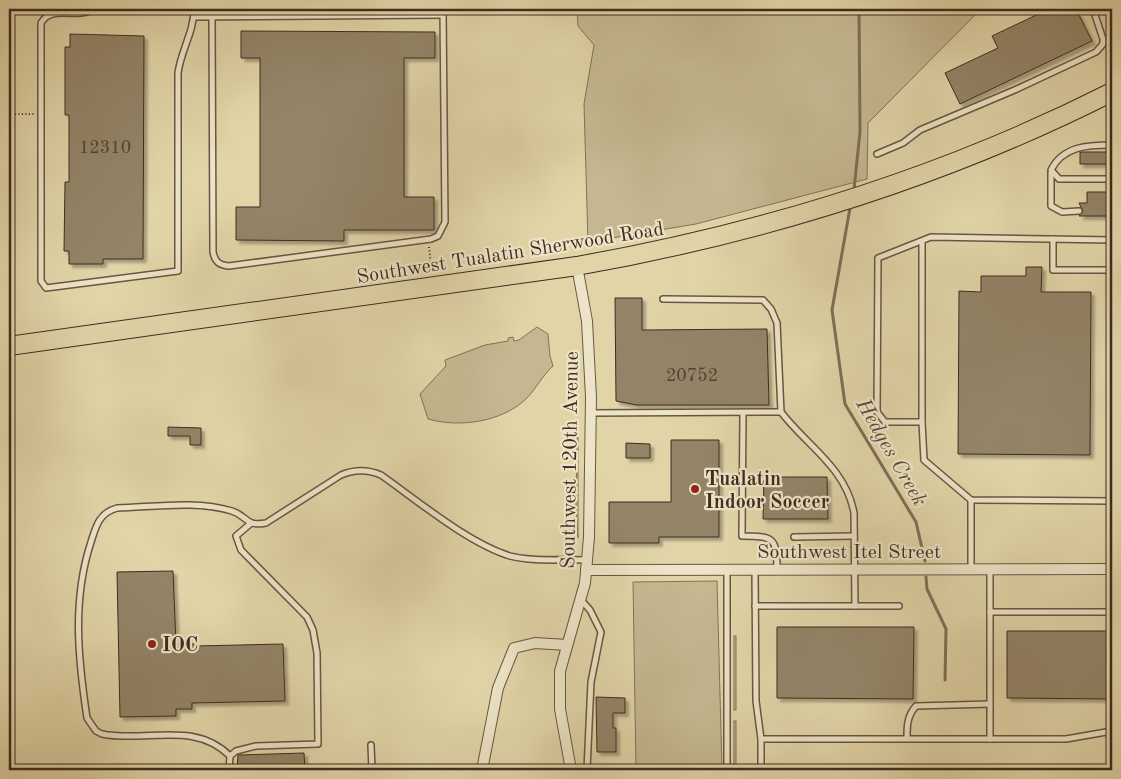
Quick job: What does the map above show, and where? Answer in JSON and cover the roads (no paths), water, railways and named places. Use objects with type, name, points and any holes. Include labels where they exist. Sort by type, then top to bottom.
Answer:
[{"type":"highway","name":"Southwest Tualatin Sherwood Road","points":[[9,346],[578,266],[662,251],[741,231],[880,190],[996,146],[1112,92]]},
{"type":"street","name":"Southwest 120th Avenue","points":[[571,770],[560,709],[560,671],[581,600],[587,565],[590,413],[587,320],[578,266]]},
{"type":"street","name":"Southwest Itel Street","points":[[587,565],[727,569],[1112,569]]},
{"type":"street","points":[[482,770],[498,688],[514,648],[535,643],[567,645]]},
{"type":"lane","points":[[93,9],[82,13],[52,14],[45,17],[42,23],[42,286],[52,289],[178,271],[178,73],[180,60],[192,33],[194,9]]},
{"type":"lane","points":[[877,154],[903,143],[920,130],[1017,90],[1096,52],[1103,44],[1103,39],[1093,9]]},
{"type":"lane","points":[[194,17],[443,12],[445,222],[438,236],[429,240],[229,266],[220,265],[215,260],[213,252],[212,17]]},
{"type":"lane","points":[[1079,211],[1062,212],[1051,206],[1051,170],[1058,158],[1078,147],[1085,145],[1112,146]]},
{"type":"lane","points":[[1051,170],[1059,179],[1112,179]]},
{"type":"lane","points":[[922,422],[885,422],[877,412],[878,258],[931,237],[1112,240],[1112,316]]},
{"type":"lane","points":[[1053,239],[1053,270],[1111,270]]},
{"type":"lane","points":[[922,241],[922,422],[924,460],[971,500],[1112,501]]},
{"type":"lane","points":[[663,299],[763,300],[771,309],[777,323],[781,412],[795,430],[830,464],[844,483],[852,500],[855,606]]},
{"type":"lane","points":[[590,413],[781,412]]},
{"type":"lane","points":[[743,413],[742,536],[767,538],[774,542],[777,548],[777,569]]},
{"type":"lane","points":[[229,770],[230,756],[236,751],[256,746],[318,744],[316,640],[306,617],[241,550],[236,536],[250,524],[266,523],[346,473],[371,471],[381,475],[460,530],[499,551],[512,556],[587,565]]},
{"type":"lane","points":[[971,500],[971,569]]},
{"type":"lane","points":[[230,756],[220,746],[196,735],[107,735],[96,731],[87,718],[77,616],[84,564],[96,526],[102,516],[109,510],[117,508],[206,506],[231,511],[250,524]]},
{"type":"lane","points":[[794,537],[854,536]]},
{"type":"lane","points":[[727,569],[727,770]]},
{"type":"lane","points":[[754,569],[756,701],[761,739],[761,770]]},
{"type":"lane","points":[[990,569],[990,738]]},
{"type":"lane","points":[[581,600],[590,610],[601,632],[591,682],[587,770]]},
{"type":"lane","points":[[755,606],[899,606]]},
{"type":"lane","points":[[990,612],[1112,612]]},
{"type":"lane","points":[[907,738],[908,722],[911,712],[916,706],[990,704]]},
{"type":"lane","points":[[761,739],[1066,738],[1112,731]]},
{"type":"lane","points":[[371,745],[372,770]]},
{"type":"waterway","name":"Hedges Creek","points":[[854,189],[860,132],[859,9]]},
{"type":"waterway","name":"Hedges Creek","points":[[850,208],[832,310],[845,404],[916,522],[925,561]]},
{"type":"waterway","name":"Hedges Creek","points":[[926,577],[927,589],[946,629],[945,680]]},
{"type":"place","name":"Tualatin Indoor Soccer","points":[[695,489]]},
{"type":"place","name":"IOC","points":[[152,644]]}]
